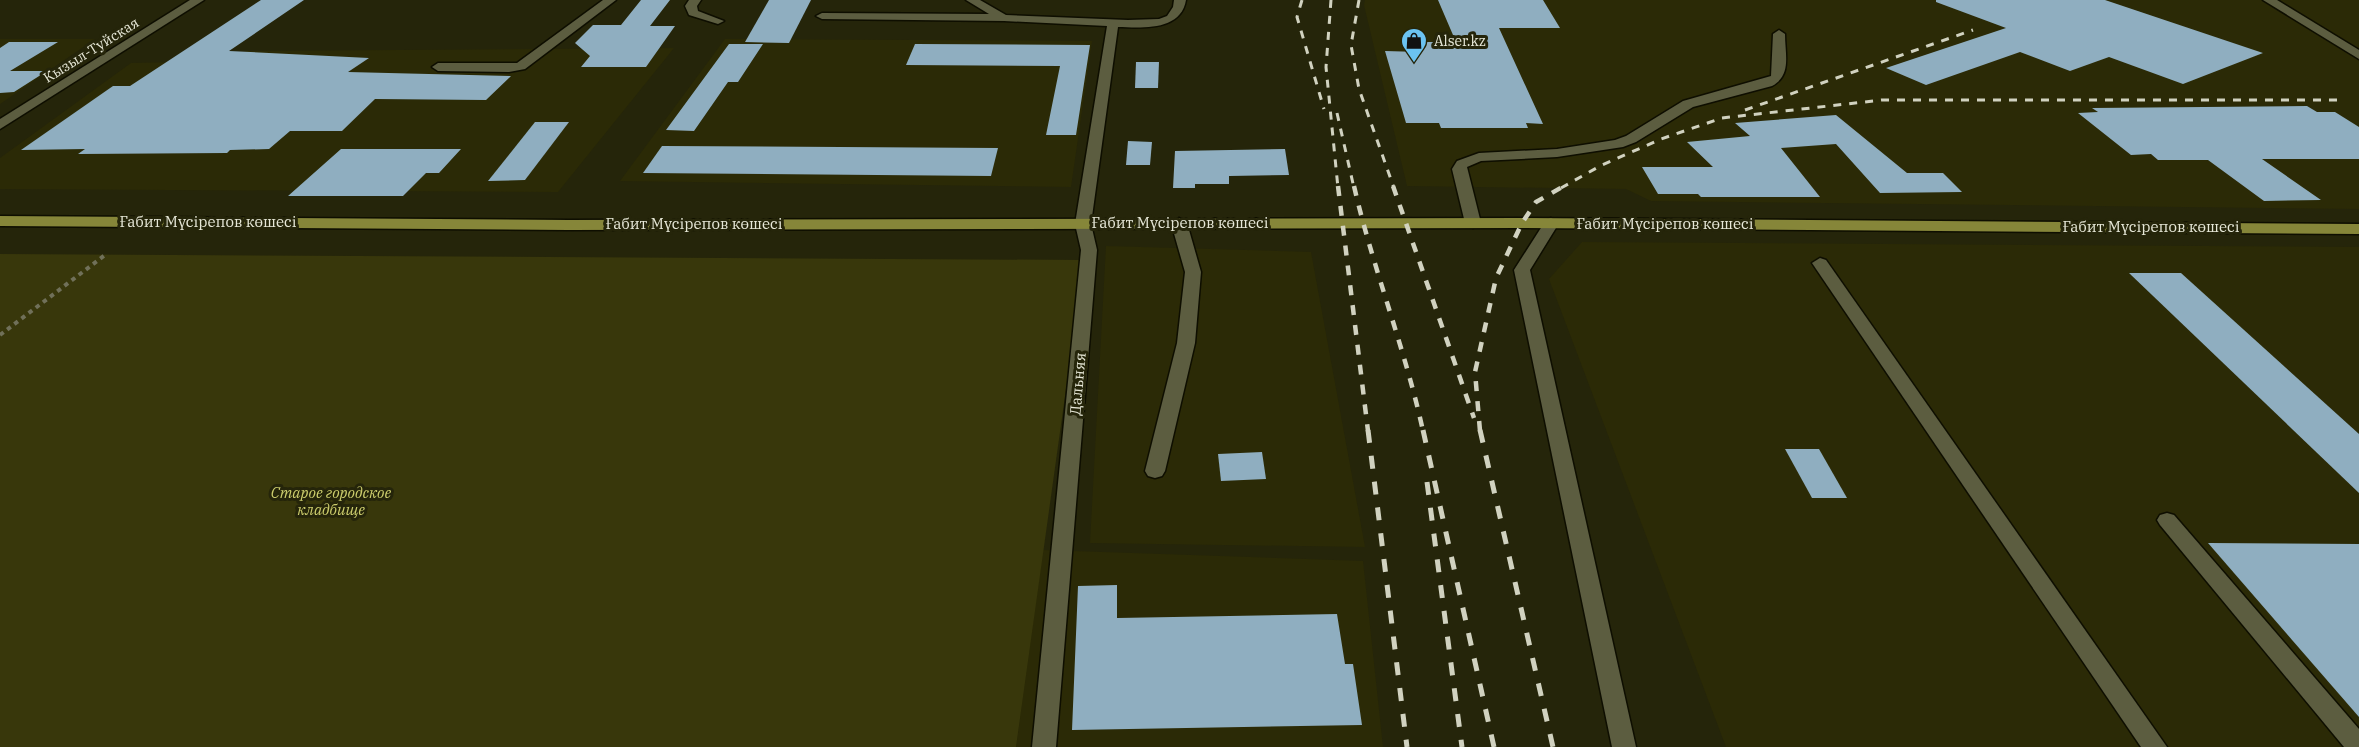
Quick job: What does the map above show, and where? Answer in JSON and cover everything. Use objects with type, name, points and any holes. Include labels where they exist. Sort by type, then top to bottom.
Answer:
[{"type":"main road","name":"Ғабит Мүсірепов көшесі","points":[[0,221],[568,225],[1551,223],[2359,229]]},
{"type":"street","name":"Кызыл-Туйская","points":[[0,124],[198,0]]},
{"type":"street","points":[[438,67],[508,68],[521,66],[610,0]]},
{"type":"street","points":[[695,0],[691,6],[693,13],[718,21]]},
{"type":"street","points":[[972,0],[1004,18]]},
{"type":"street","points":[[822,16],[1004,18],[1113,24],[1161,22],[1176,13],[1180,0]]},
{"type":"street","points":[[2269,0],[2359,55]]},
{"type":"street","name":"Дальняя","points":[[1044,747],[1089,250],[1083,224],[1113,24]]},
{"type":"street","points":[[1473,223],[1459,169],[1462,164],[1479,157],[1577,151],[1618,144],[1631,139],[1688,104],[1767,83],[1777,78],[1779,34]]},
{"type":"street","points":[[1155,471],[1186,343],[1193,272],[1179,223]]},
{"type":"street","points":[[1551,223],[1522,270],[1623,747]]},
{"type":"street","points":[[1820,263],[2154,747]]},
{"type":"street","points":[[2167,519],[2359,747]]},
{"type":"path","points":[[0,335],[105,255]]},
{"type":"shaded area","points":[[1365,0],[2359,0],[2359,209],[1651,201],[1626,189],[1407,186],[1364,5]]},
{"type":"shaded area","points":[[0,39],[95,39],[0,104]]},
{"type":"shaded area","points":[[725,39],[1092,41],[1071,187],[620,181]]},
{"type":"shaded area","points":[[674,48],[558,192],[0,189],[0,158],[131,63],[226,61],[247,51]]},
{"type":"shaded area","points":[[1582,242],[2359,247],[2359,747],[1726,747],[1549,279]]},
{"type":"shaded area","points":[[1106,246],[1311,252],[1365,547],[1090,543]]},
{"type":"shaded area","points":[[1043,550],[1363,561],[1383,747],[1016,747]]},
{"type":"green space","name":"Старое городское кладбище","points":[[0,254],[1084,260],[1016,747],[0,747]]},
{"type":"building","points":[[261,0],[304,0],[229,51],[369,58],[348,72],[511,76],[486,100],[375,99],[342,131],[290,131],[269,149],[230,150],[227,153],[78,154],[85,149],[21,150],[113,86],[130,86]]},
{"type":"building","points":[[641,0],[670,0],[650,26],[675,26],[646,67],[581,67],[590,56],[575,43],[593,25],[621,25]]},
{"type":"building","points":[[769,0],[811,0],[789,43],[745,42]]},
{"type":"building","points":[[1438,0],[1543,0],[1560,28],[1499,28],[1543,124],[1526,123],[1528,128],[1441,128],[1439,123],[1406,123],[1385,51],[1420,52],[1417,42],[1456,42]]},
{"type":"building","points":[[1936,0],[2105,0],[2263,53],[2183,84],[2109,57],[2070,71],[2020,52],[1926,85],[1886,68],[2006,28],[1936,2]]},
{"type":"building","points":[[9,42],[58,42],[10,71],[47,71],[14,92],[0,93],[0,48]]},
{"type":"building","points":[[729,44],[763,44],[738,82],[728,82],[694,131],[666,130]]},
{"type":"building","points":[[915,44],[1090,45],[1076,135],[1046,135],[1060,66],[906,65]]},
{"type":"building","points":[[1136,62],[1159,62],[1158,88],[1135,88]]},
{"type":"building","points":[[2307,106],[2317,112],[2335,112],[2359,127],[2359,159],[2262,159],[2321,200],[2264,201],[2208,160],[2158,160],[2151,154],[2131,155],[2078,113],[2098,112],[2092,108]]},
{"type":"building","points":[[1836,115],[1907,173],[1943,173],[1962,192],[1880,193],[1836,144],[1781,148],[1820,197],[1701,197],[1698,194],[1658,194],[1642,167],[1713,167],[1687,142],[1750,136],[1735,123]]},
{"type":"building","points":[[535,122],[569,122],[525,180],[488,181]]},
{"type":"building","points":[[1128,141],[1152,142],[1150,165],[1126,165]]},
{"type":"building","points":[[662,146],[998,148],[991,176],[643,173]]},
{"type":"building","points":[[341,149],[461,149],[439,173],[426,173],[403,196],[288,196]]},
{"type":"building","points":[[1285,149],[1289,175],[1229,176],[1229,184],[1195,184],[1195,188],[1173,188],[1175,151]]},
{"type":"building","points":[[2129,273],[2181,273],[2359,434],[2359,493]]},
{"type":"building","points":[[1785,449],[1819,449],[1847,498],[1812,498]]},
{"type":"building","points":[[1262,452],[1266,479],[1221,481],[1218,454]]},
{"type":"building","points":[[2208,543],[2359,544],[2359,717]]},
{"type":"building","points":[[1117,585],[1117,618],[1337,614],[1345,664],[1353,664],[1362,725],[1072,730],[1078,586]]},
{"type":"railway","points":[[1302,0],[1297,17],[1324,109]]},
{"type":"railway","points":[[1331,0],[1326,67],[1338,188]]},
{"type":"railway","points":[[1359,0],[1351,45],[1359,89],[1394,188]]},
{"type":"railway","points":[[1745,110],[1973,30]]},
{"type":"railway","points":[[1561,188],[1600,166],[1661,139],[1722,118],[1882,100],[2342,100]]},
{"type":"railway","points":[[1337,113],[1354,188]]},
{"type":"railway","points":[[1338,186],[1368,431]]},
{"type":"railway","points":[[1354,186],[1423,431]]},
{"type":"railway","points":[[1393,186],[1474,418]]},
{"type":"railway","points":[[1480,431],[1475,372],[1496,278],[1522,223],[1536,202],[1564,186]]},
{"type":"railway","points":[[1368,430],[1407,747]]},
{"type":"railway","points":[[1423,430],[1494,747]]},
{"type":"railway","points":[[1480,430],[1553,747]]},
{"type":"railway","points":[[1427,482],[1462,747]]},
{"type":"place","name":"Alser.kz","points":[[1414,64]]}]
